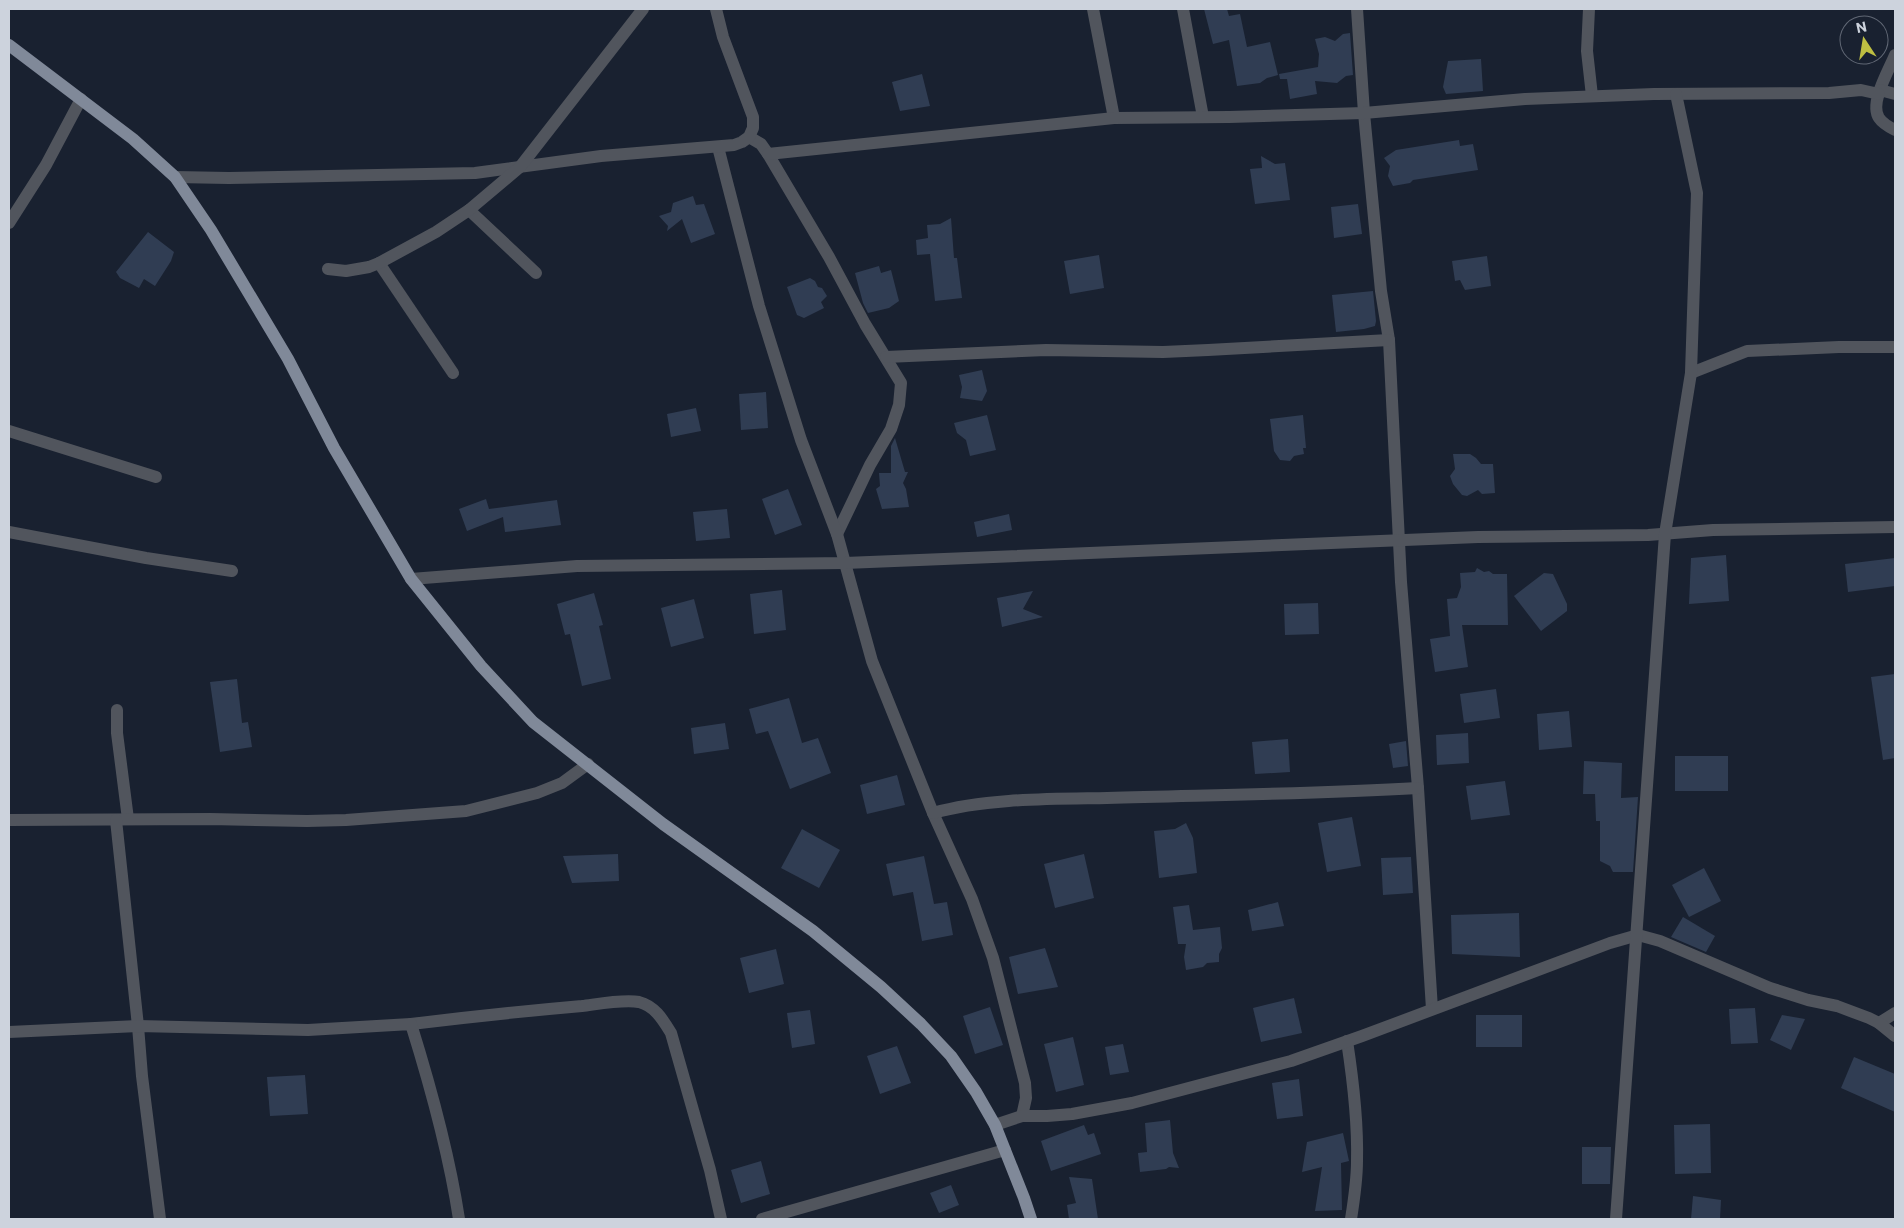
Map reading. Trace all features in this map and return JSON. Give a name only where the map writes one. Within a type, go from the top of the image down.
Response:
[{"type":"main road","points":[[9,45],[133,140],[175,177],[211,230],[283,351],[334,448],[410,579],[481,666],[534,722],[663,824],[813,931],[881,987],[921,1024],[951,1056],[976,1092],[995,1125],[1031,1219]]},
{"type":"street","points":[[328,269],[346,272],[379,263],[436,232],[469,210],[520,167],[643,9]]},
{"type":"street","points":[[175,177],[229,178],[475,174],[601,156],[718,147],[742,142],[749,137],[753,128],[753,117],[716,9]]},
{"type":"street","points":[[1093,9],[1114,118]]},
{"type":"street","points":[[1183,9],[1203,117]]},
{"type":"street","points":[[1357,9],[1364,113],[1381,291],[1389,340],[1401,582],[1418,788],[1432,1009]]},
{"type":"street","points":[[1589,9],[1587,51],[1592,96]]},
{"type":"street","points":[[1895,55],[1876,103],[1876,111],[1879,118],[1895,130]]},
{"type":"street","points":[[768,154],[1114,118],[1364,113],[1525,99],[1592,96],[1829,93],[1861,90],[1895,94]]},
{"type":"street","points":[[1616,1219],[1638,935],[1665,534],[1691,373],[1697,193],[1676,94]]},
{"type":"street","points":[[9,223],[46,165],[81,99]]},
{"type":"street","points":[[749,137],[761,144],[768,154],[901,383],[899,405],[891,429],[870,465],[837,534]]},
{"type":"street","points":[[718,147],[759,306],[801,440],[837,534],[872,661],[933,813],[972,899],[993,958],[1025,1083],[1026,1098],[1022,1116]]},
{"type":"street","points":[[469,210],[536,273]]},
{"type":"street","points":[[379,263],[453,373]]},
{"type":"street","points":[[886,357],[1046,350],[1163,352],[1389,340]]},
{"type":"street","points":[[1691,373],[1747,351],[1839,347],[1895,347]]},
{"type":"street","points":[[9,431],[156,476]]},
{"type":"street","points":[[410,579],[577,566],[845,562],[1478,537],[1895,527]]},
{"type":"street","points":[[9,532],[146,558],[232,571]]},
{"type":"street","points":[[117,710],[122,819],[142,1076],[160,1219]]},
{"type":"street","points":[[9,820],[252,819],[307,821],[466,811],[537,793],[562,783],[588,764]]},
{"type":"street","points":[[933,813],[973,804],[1048,800],[1185,795],[1278,795],[1418,788]]},
{"type":"street","points":[[995,1125],[1022,1116],[1072,1114],[1132,1103],[1291,1060],[1480,993],[1610,943],[1638,935],[1677,948],[1731,973],[1770,988],[1808,1000],[1837,1006],[1879,1023],[1895,1036]]},
{"type":"street","points":[[9,1032],[138,1026],[308,1030],[411,1024],[518,1011],[618,1002],[639,1002],[650,1007],[662,1017],[671,1033],[710,1170],[721,1219]]},
{"type":"street","points":[[1879,1023],[1895,1013]]},
{"type":"street","points":[[411,1024],[432,1090],[459,1219]]},
{"type":"street","points":[[1347,1041],[1355,1113],[1357,1159],[1356,1185],[1351,1219]]},
{"type":"street","points":[[762,1219],[1005,1150]]},
{"type":"building","points":[[1204,9],[1227,9],[1229,16],[1240,14],[1247,47],[1270,42],[1278,75],[1267,78],[1260,83],[1237,86],[1229,40],[1213,44]]},
{"type":"building","points":[[1350,33],[1353,75],[1346,76],[1337,83],[1315,81],[1317,94],[1290,99],[1287,79],[1280,79],[1279,74],[1318,67],[1319,54],[1315,39],[1325,37],[1335,41],[1343,34]]},
{"type":"building","points":[[1481,59],[1483,91],[1446,94],[1443,87],[1448,61]]},
{"type":"building","points":[[922,74],[930,106],[900,111],[892,82]]},
{"type":"building","points":[[1459,140],[1460,146],[1473,144],[1478,170],[1413,180],[1410,183],[1393,186],[1388,176],[1390,166],[1384,158],[1396,150]]},
{"type":"building","points":[[1261,156],[1275,164],[1285,163],[1290,200],[1255,204],[1250,169],[1262,168]]},
{"type":"building","points":[[693,196],[696,205],[704,204],[715,234],[691,243],[682,219],[667,231],[668,226],[659,216],[671,212],[673,203]]},
{"type":"building","points":[[1358,204],[1362,234],[1334,238],[1331,207]]},
{"type":"building","points":[[951,218],[954,258],[957,258],[962,298],[935,301],[930,254],[917,255],[916,240],[928,238],[927,225],[940,224]]},
{"type":"building","points":[[148,232],[174,252],[171,261],[155,286],[144,279],[139,288],[120,278],[116,272]]},
{"type":"building","points":[[1099,255],[1104,288],[1070,294],[1064,261]]},
{"type":"building","points":[[1487,256],[1491,286],[1465,290],[1460,280],[1455,281],[1452,261]]},
{"type":"building","points":[[879,266],[881,273],[891,270],[899,301],[889,308],[868,313],[863,303],[855,273]]},
{"type":"building","points":[[810,278],[815,281],[818,287],[822,288],[827,296],[821,302],[824,308],[804,318],[797,315],[787,287]]},
{"type":"building","points":[[1373,291],[1375,326],[1336,332],[1332,295]]},
{"type":"building","points":[[982,370],[987,391],[982,401],[960,398],[962,387],[959,375]]},
{"type":"building","points":[[766,392],[768,428],[741,430],[739,394]]},
{"type":"building","points":[[696,408],[701,431],[671,437],[667,414]]},
{"type":"building","points":[[987,415],[996,450],[970,456],[966,440],[957,433],[954,423]]},
{"type":"building","points":[[1303,415],[1306,448],[1303,448],[1304,454],[1294,456],[1290,461],[1280,460],[1274,451],[1270,419]]},
{"type":"building","points":[[895,438],[905,472],[908,472],[903,483],[909,507],[882,509],[876,489],[880,486],[879,473],[891,473],[891,446]]},
{"type":"building","points":[[1453,454],[1470,454],[1481,464],[1493,464],[1495,493],[1482,494],[1478,490],[1467,496],[1462,495],[1453,484],[1450,476],[1455,469]]},
{"type":"building","points":[[788,489],[802,525],[775,535],[762,499]]},
{"type":"building","points":[[486,499],[489,509],[557,500],[561,525],[505,532],[503,517],[467,531],[459,509]]},
{"type":"building","points":[[727,509],[730,538],[696,541],[693,512]]},
{"type":"building","points":[[1009,514],[1012,530],[977,537],[974,522]]},
{"type":"building","points":[[1726,555],[1729,601],[1689,604],[1691,558]]},
{"type":"building","points":[[1895,558],[1895,586],[1848,592],[1845,564]]},
{"type":"building","points":[[1477,568],[1493,574],[1507,574],[1508,625],[1462,625],[1468,667],[1435,672],[1430,639],[1450,636],[1447,599],[1457,598],[1461,587],[1460,573],[1475,572]]},
{"type":"building","points":[[1544,573],[1553,574],[1567,604],[1567,611],[1541,631],[1514,596]]},
{"type":"building","points":[[782,590],[786,630],[754,634],[750,594]]},
{"type":"building","points":[[1033,591],[1023,609],[1043,617],[1002,627],[997,598]]},
{"type":"building","points":[[594,593],[603,625],[599,626],[611,679],[582,686],[570,634],[565,635],[557,604]]},
{"type":"building","points":[[694,599],[704,638],[671,647],[661,608]]},
{"type":"building","points":[[1318,603],[1319,634],[1285,635],[1284,604]]},
{"type":"building","points":[[1895,674],[1895,758],[1883,760],[1871,677]]},
{"type":"building","points":[[237,679],[242,723],[248,722],[252,747],[220,752],[210,682]]},
{"type":"building","points":[[1496,689],[1500,718],[1464,723],[1460,694]]},
{"type":"building","points":[[789,698],[802,743],[818,738],[831,773],[790,789],[768,731],[756,734],[749,709]]},
{"type":"building","points":[[1569,711],[1572,747],[1539,750],[1537,714]]},
{"type":"building","points":[[725,723],[729,749],[694,754],[691,728]]},
{"type":"building","points":[[1468,733],[1469,763],[1437,765],[1436,735]]},
{"type":"building","points":[[1288,739],[1290,772],[1255,774],[1252,742]]},
{"type":"building","points":[[1406,741],[1408,766],[1393,768],[1389,744]]},
{"type":"building","points":[[1675,756],[1728,756],[1728,791],[1675,791]]},
{"type":"building","points":[[1584,761],[1622,763],[1621,798],[1638,797],[1633,872],[1613,872],[1610,866],[1600,861],[1600,821],[1596,821],[1595,794],[1583,794]]},
{"type":"building","points":[[897,775],[905,805],[867,814],[860,785]]},
{"type":"building","points":[[1505,781],[1510,815],[1471,820],[1466,786]]},
{"type":"building","points":[[1352,817],[1361,866],[1327,872],[1318,823]]},
{"type":"building","points":[[1186,823],[1193,838],[1197,873],[1159,878],[1154,831],[1175,829]]},
{"type":"building","points":[[802,829],[840,850],[819,888],[781,868]]},
{"type":"building","points":[[618,854],[619,881],[572,883],[563,856]]},
{"type":"building","points":[[1084,854],[1094,898],[1055,908],[1044,864]]},
{"type":"building","points":[[924,856],[934,904],[947,902],[953,935],[922,941],[913,892],[893,896],[886,864]]},
{"type":"building","points":[[1411,857],[1413,893],[1383,895],[1381,858]]},
{"type":"building","points":[[1704,868],[1721,901],[1689,917],[1672,885]]},
{"type":"building","points":[[1278,902],[1284,926],[1252,931],[1248,910]]},
{"type":"building","points":[[1189,905],[1193,930],[1220,927],[1222,948],[1219,954],[1219,962],[1207,963],[1203,967],[1186,970],[1184,957],[1186,944],[1178,944],[1173,907]]},
{"type":"building","points":[[1519,913],[1520,957],[1452,954],[1451,915]]},
{"type":"building","points":[[1683,917],[1715,936],[1706,952],[1671,937]]},
{"type":"building","points":[[1045,948],[1058,987],[1018,994],[1009,957]]},
{"type":"building","points":[[776,949],[784,984],[749,993],[740,958]]},
{"type":"building","points":[[1294,998],[1302,1033],[1261,1042],[1253,1008]]},
{"type":"building","points":[[990,1007],[1003,1045],[975,1054],[963,1016]]},
{"type":"building","points":[[1755,1008],[1758,1043],[1731,1044],[1729,1009]]},
{"type":"building","points":[[810,1010],[815,1044],[792,1048],[787,1013]]},
{"type":"building","points":[[1476,1015],[1522,1015],[1522,1047],[1476,1047]]},
{"type":"building","points":[[1782,1015],[1805,1019],[1791,1050],[1770,1040]]},
{"type":"building","points":[[1073,1037],[1084,1085],[1056,1092],[1044,1044]]},
{"type":"building","points":[[1123,1044],[1129,1072],[1110,1075],[1105,1047]]},
{"type":"building","points":[[897,1046],[911,1083],[880,1094],[867,1056]]},
{"type":"building","points":[[1854,1057],[1895,1074],[1895,1112],[1841,1088]]},
{"type":"building","points":[[305,1075],[308,1114],[270,1116],[267,1077]]},
{"type":"building","points":[[1299,1079],[1303,1116],[1277,1119],[1272,1083]]},
{"type":"building","points":[[1170,1120],[1173,1153],[1179,1168],[1169,1167],[1140,1172],[1138,1153],[1147,1152],[1145,1123]]},
{"type":"building","points":[[1710,1124],[1711,1173],[1675,1174],[1674,1125]]},
{"type":"building","points":[[1084,1125],[1088,1135],[1094,1133],[1101,1154],[1051,1171],[1041,1141]]},
{"type":"building","points":[[1343,1133],[1349,1161],[1341,1163],[1342,1210],[1315,1211],[1322,1167],[1302,1172],[1307,1142]]},
{"type":"building","points":[[1582,1147],[1611,1147],[1610,1184],[1582,1184]]},
{"type":"building","points":[[761,1161],[770,1194],[741,1203],[731,1170]]},
{"type":"building","points":[[1069,1177],[1092,1179],[1098,1219],[1069,1219],[1067,1205],[1076,1203]]},
{"type":"building","points":[[951,1185],[959,1205],[939,1213],[930,1193]]},
{"type":"building","points":[[1693,1196],[1721,1200],[1720,1219],[1691,1219]]}]
